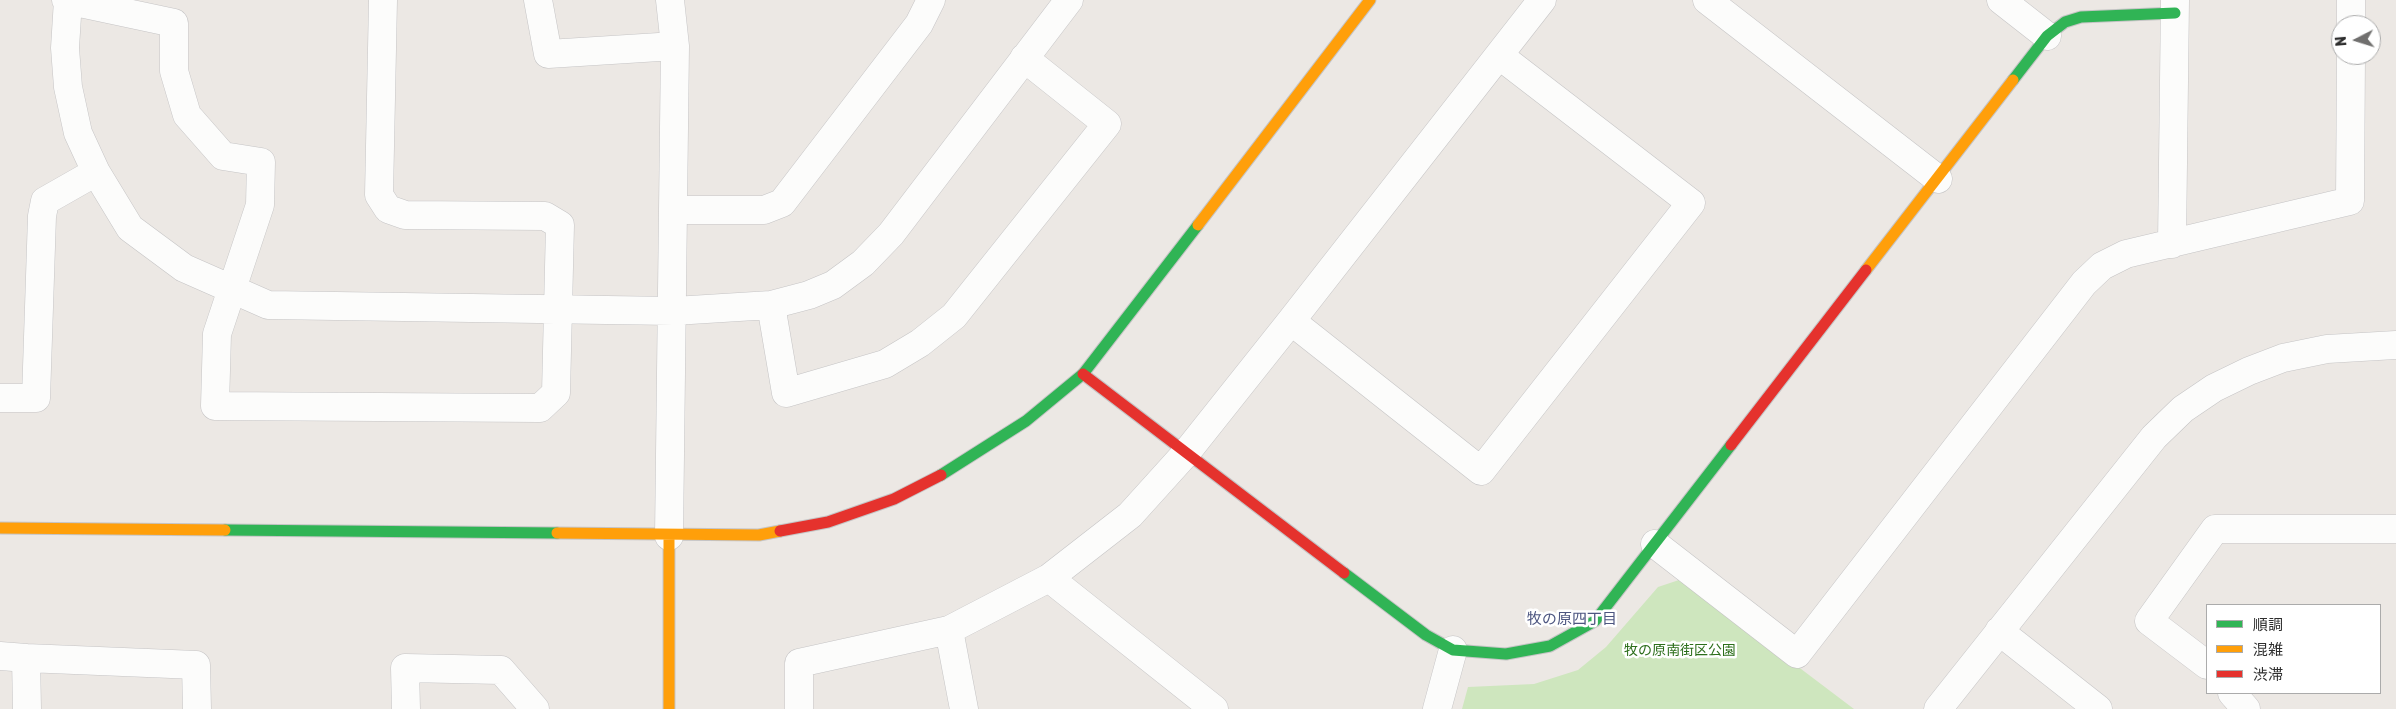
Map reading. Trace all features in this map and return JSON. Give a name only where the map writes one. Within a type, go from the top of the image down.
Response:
[{"type":"street","points":[[383,0],[379,195],[388,209],[405,215],[546,216],[560,225],[558,309],[556,393],[540,408],[215,406],[217,334],[233,290],[260,205],[260,162],[223,156],[187,114],[174,71],[174,23],[67,0],[64,48],[68,88],[78,133],[96,172],[130,228],[184,268],[233,290],[268,305],[558,309],[674,311],[771,305],[809,295],[834,285],[863,263],[891,234],[1069,0]]},
{"type":"street","points":[[538,0],[548,54],[675,46]]},
{"type":"street","points":[[668,709],[675,210],[675,46],[670,0]]},
{"type":"street","points":[[675,210],[764,210],[782,203],[919,24],[931,0]]},
{"type":"street","points":[[0,528],[669,536],[760,535],[828,522],[894,499],[958,466],[1026,421],[1082,374],[1370,0]]},
{"type":"street","points":[[799,709],[799,663],[949,630],[1049,578],[1130,515],[1186,453],[1500,56],[1542,0]]},
{"type":"street","points":[[1707,0],[1938,179]]},
{"type":"street","points":[[2000,0],[2047,36]]},
{"type":"street","points":[[2351,0],[2351,15]]},
{"type":"street","points":[[1082,374],[1426,636],[1453,650],[1506,654],[1550,646],[1595,621],[2047,36],[2065,22],[2081,17],[2175,6],[2172,244]]},
{"type":"street","points":[[1291,321],[1481,471],[1493,456],[1691,203],[1500,56]]},
{"type":"street","points":[[771,305],[786,393],[885,364],[920,343],[954,316],[1107,124],[1024,58]]},
{"type":"street","points":[[1655,544],[1796,654],[2084,283],[2102,266],[2126,254],[2350,201],[2351,65]]},
{"type":"street","points":[[0,398],[36,398],[42,216],[45,201],[96,172]]},
{"type":"street","points":[[1938,709],[1998,631],[2154,437],[2183,409],[2214,388],[2249,371],[2283,358],[2327,349],[2396,345]]},
{"type":"street","points":[[2206,664],[2149,620],[2215,529],[2396,529]]},
{"type":"street","points":[[1049,578],[1214,709]]},
{"type":"street","points":[[949,630],[964,709]]},
{"type":"street","points":[[1998,631],[2098,709]]},
{"type":"street","points":[[1437,709],[1453,650]]},
{"type":"street","points":[[27,709],[13,657],[196,665],[197,709]]},
{"type":"street","points":[[406,709],[405,668],[501,670],[535,709]]},
{"type":"street","points":[[2233,694],[2246,709]]},
{"type":"green space","name":"牧の原南街区公園","points":[[1682,579],[1854,709],[1462,709],[1468,687],[1534,684],[1578,670],[1606,647],[1658,587]]},
{"type":"traffic: fast","points":[[2013,80],[2047,36],[2065,22],[2081,17],[2175,13]]},
{"type":"traffic: fast","points":[[941,475],[1026,421],[1083,374],[1198,225]]},
{"type":"traffic: fast","points":[[1344,573],[1426,635],[1453,650],[1506,654],[1550,646],[1595,621],[1731,445]]},
{"type":"traffic: fast","points":[[225,530],[557,533]]},
{"type":"traffic: slow","points":[[1198,225],[1370,0]]},
{"type":"traffic: slow","points":[[1866,270],[2013,80]]},
{"type":"traffic: slow","points":[[0,528],[225,530]]},
{"type":"traffic: slow","points":[[557,533],[759,535],[780,531]]},
{"type":"traffic: slow","points":[[669,536],[669,709]]},
{"type":"traffic: jam","points":[[1731,445],[1866,270]]},
{"type":"traffic: jam","points":[[1083,374],[1344,573]]},
{"type":"traffic: jam","points":[[780,531],[828,522],[894,499],[941,475]]},
{"type":"district","name":"牧の原四丁目","points":[[1572,620]]}]
